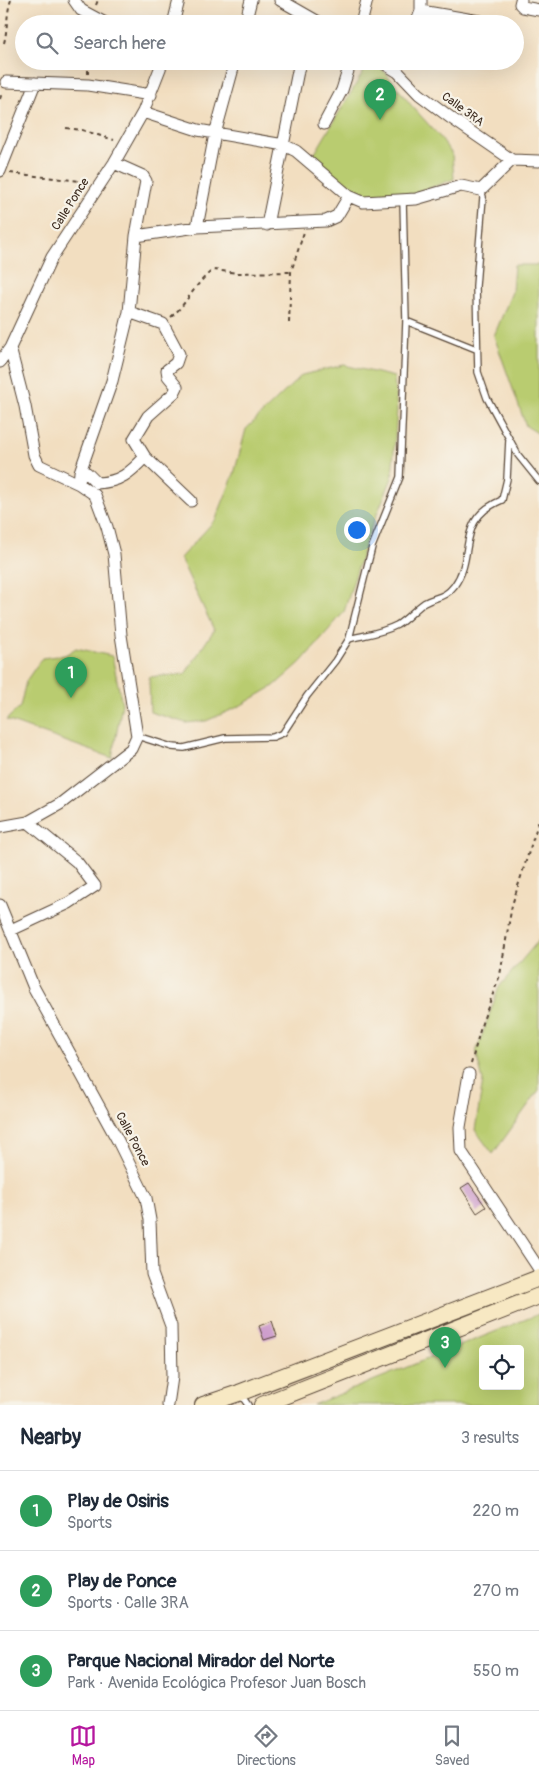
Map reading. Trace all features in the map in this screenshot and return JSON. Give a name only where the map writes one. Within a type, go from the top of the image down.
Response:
[{"type":"street","points":[[74,0],[81,10],[90,15]]},
{"type":"street","points":[[175,15],[179,0]]},
{"type":"street","points":[[247,15],[251,0]]},
{"type":"street","points":[[280,0],[304,15]]},
{"type":"street","points":[[364,15],[368,0]]},
{"type":"street","points":[[520,0],[523,7],[539,10]]},
{"type":"street","points":[[421,6],[459,15]]},
{"type":"street","name":"Calle Ponce","points":[[0,362],[10,348],[52,257],[98,184],[114,163],[124,143],[144,112],[159,70]]},
{"type":"street","points":[[197,227],[215,134],[233,70]]},
{"type":"street","points":[[267,224],[298,70]]},
{"type":"street","points":[[324,124],[342,90],[348,70]]},
{"type":"street","name":"Calle 3RA","points":[[402,70],[419,94],[512,160]]},
{"type":"street","points":[[6,82],[88,85],[151,94]]},
{"type":"street","points":[[0,171],[35,83]]},
{"type":"street","points":[[144,112],[215,134],[284,145],[296,151],[349,196],[363,202],[430,197],[461,186],[481,190],[512,160],[539,161]]},
{"type":"street","points":[[79,484],[80,472],[112,381],[129,312],[136,236],[146,181],[142,176],[114,163]]},
{"type":"street","points":[[136,236],[197,227],[308,223],[337,216],[349,196]]},
{"type":"street","points":[[129,312],[163,324],[179,354],[176,363],[168,370],[168,376],[176,386],[174,393],[148,416],[134,439],[145,457],[191,501]]},
{"type":"street","points":[[0,827],[28,822],[60,804],[131,749],[137,736],[121,635],[114,554],[96,496],[79,484],[39,465],[34,455],[25,406],[10,348]]},
{"type":"street","points":[[80,472],[87,473],[97,483],[114,482],[136,467],[145,457]]},
{"type":"street","points":[[11,930],[69,903],[96,886],[77,862],[28,822]]},
{"type":"street","name":"Calle Ponce","points":[[0,905],[34,988],[118,1141],[146,1198],[150,1220],[152,1274],[171,1326],[172,1377],[168,1405]]},
{"type":"street","points":[[469,1074],[460,1127],[461,1150],[539,1268]]},
{"type":"street","points":[[203,1405],[244,1399],[539,1278]]},
{"type":"street","points":[[262,1405],[295,1395],[539,1296]]},
{"type":"lane","points":[[481,190],[484,197],[476,286],[478,372],[487,398],[518,455],[539,481]]},
{"type":"lane","points":[[137,736],[172,747],[184,748],[225,738],[273,737],[283,733],[307,696],[335,661],[349,639],[372,547],[400,477],[406,321],[403,200]]},
{"type":"lane","points":[[406,321],[476,349]]},
{"type":"lane","points":[[349,639],[384,630],[398,624],[424,602],[443,597],[454,586],[459,577],[473,524],[482,509],[502,500],[507,479],[509,438]]},
{"type":"path","points":[[4,43],[7,32],[7,12],[11,0]]},
{"type":"path","points":[[88,70],[88,85]]},
{"type":"path","points":[[66,128],[82,130],[124,143]]},
{"type":"path","points":[[0,171],[14,174],[68,178],[98,184]]},
{"type":"path","points":[[289,324],[291,272],[308,223]]},
{"type":"path","points":[[163,324],[182,308],[200,280],[213,270],[238,273],[291,272]]},
{"type":"path","points":[[469,1074],[482,1023],[500,975],[512,905],[539,820]]},
{"type":"green space","points":[[364,70],[382,70],[452,154],[454,179],[414,194],[356,195],[312,158]]},
{"type":"green space","points":[[514,265],[539,265],[539,434],[526,426],[494,336],[512,292]]},
{"type":"green space","points":[[344,365],[394,377],[397,410],[392,478],[367,538],[344,612],[301,662],[274,686],[238,707],[206,721],[186,723],[150,712],[149,677],[185,674],[214,630],[180,558],[216,519],[234,474],[246,429],[302,375]]},
{"type":"green space","points":[[76,648],[112,656],[122,704],[112,758],[6,720],[20,707],[26,681],[42,658],[65,655]]},
{"type":"green space","points":[[539,940],[539,1090],[493,1154],[475,1130],[483,1081],[476,1052],[499,987]]},
{"type":"green space","points":[[539,1314],[539,1405],[313,1405]]},
{"type":"building","points":[[469,1183],[486,1207],[477,1213],[461,1188]]},
{"type":"building","points":[[272,1321],[277,1336],[264,1340],[259,1326]]},
{"type":"place","name":"Play de Ponce","points":[[380,120]]},
{"type":"place","name":"Play de Osiris","points":[[71,698]]},
{"type":"place","name":"Parque Nacional Mirador del Norte","points":[[445,1368]]}]
